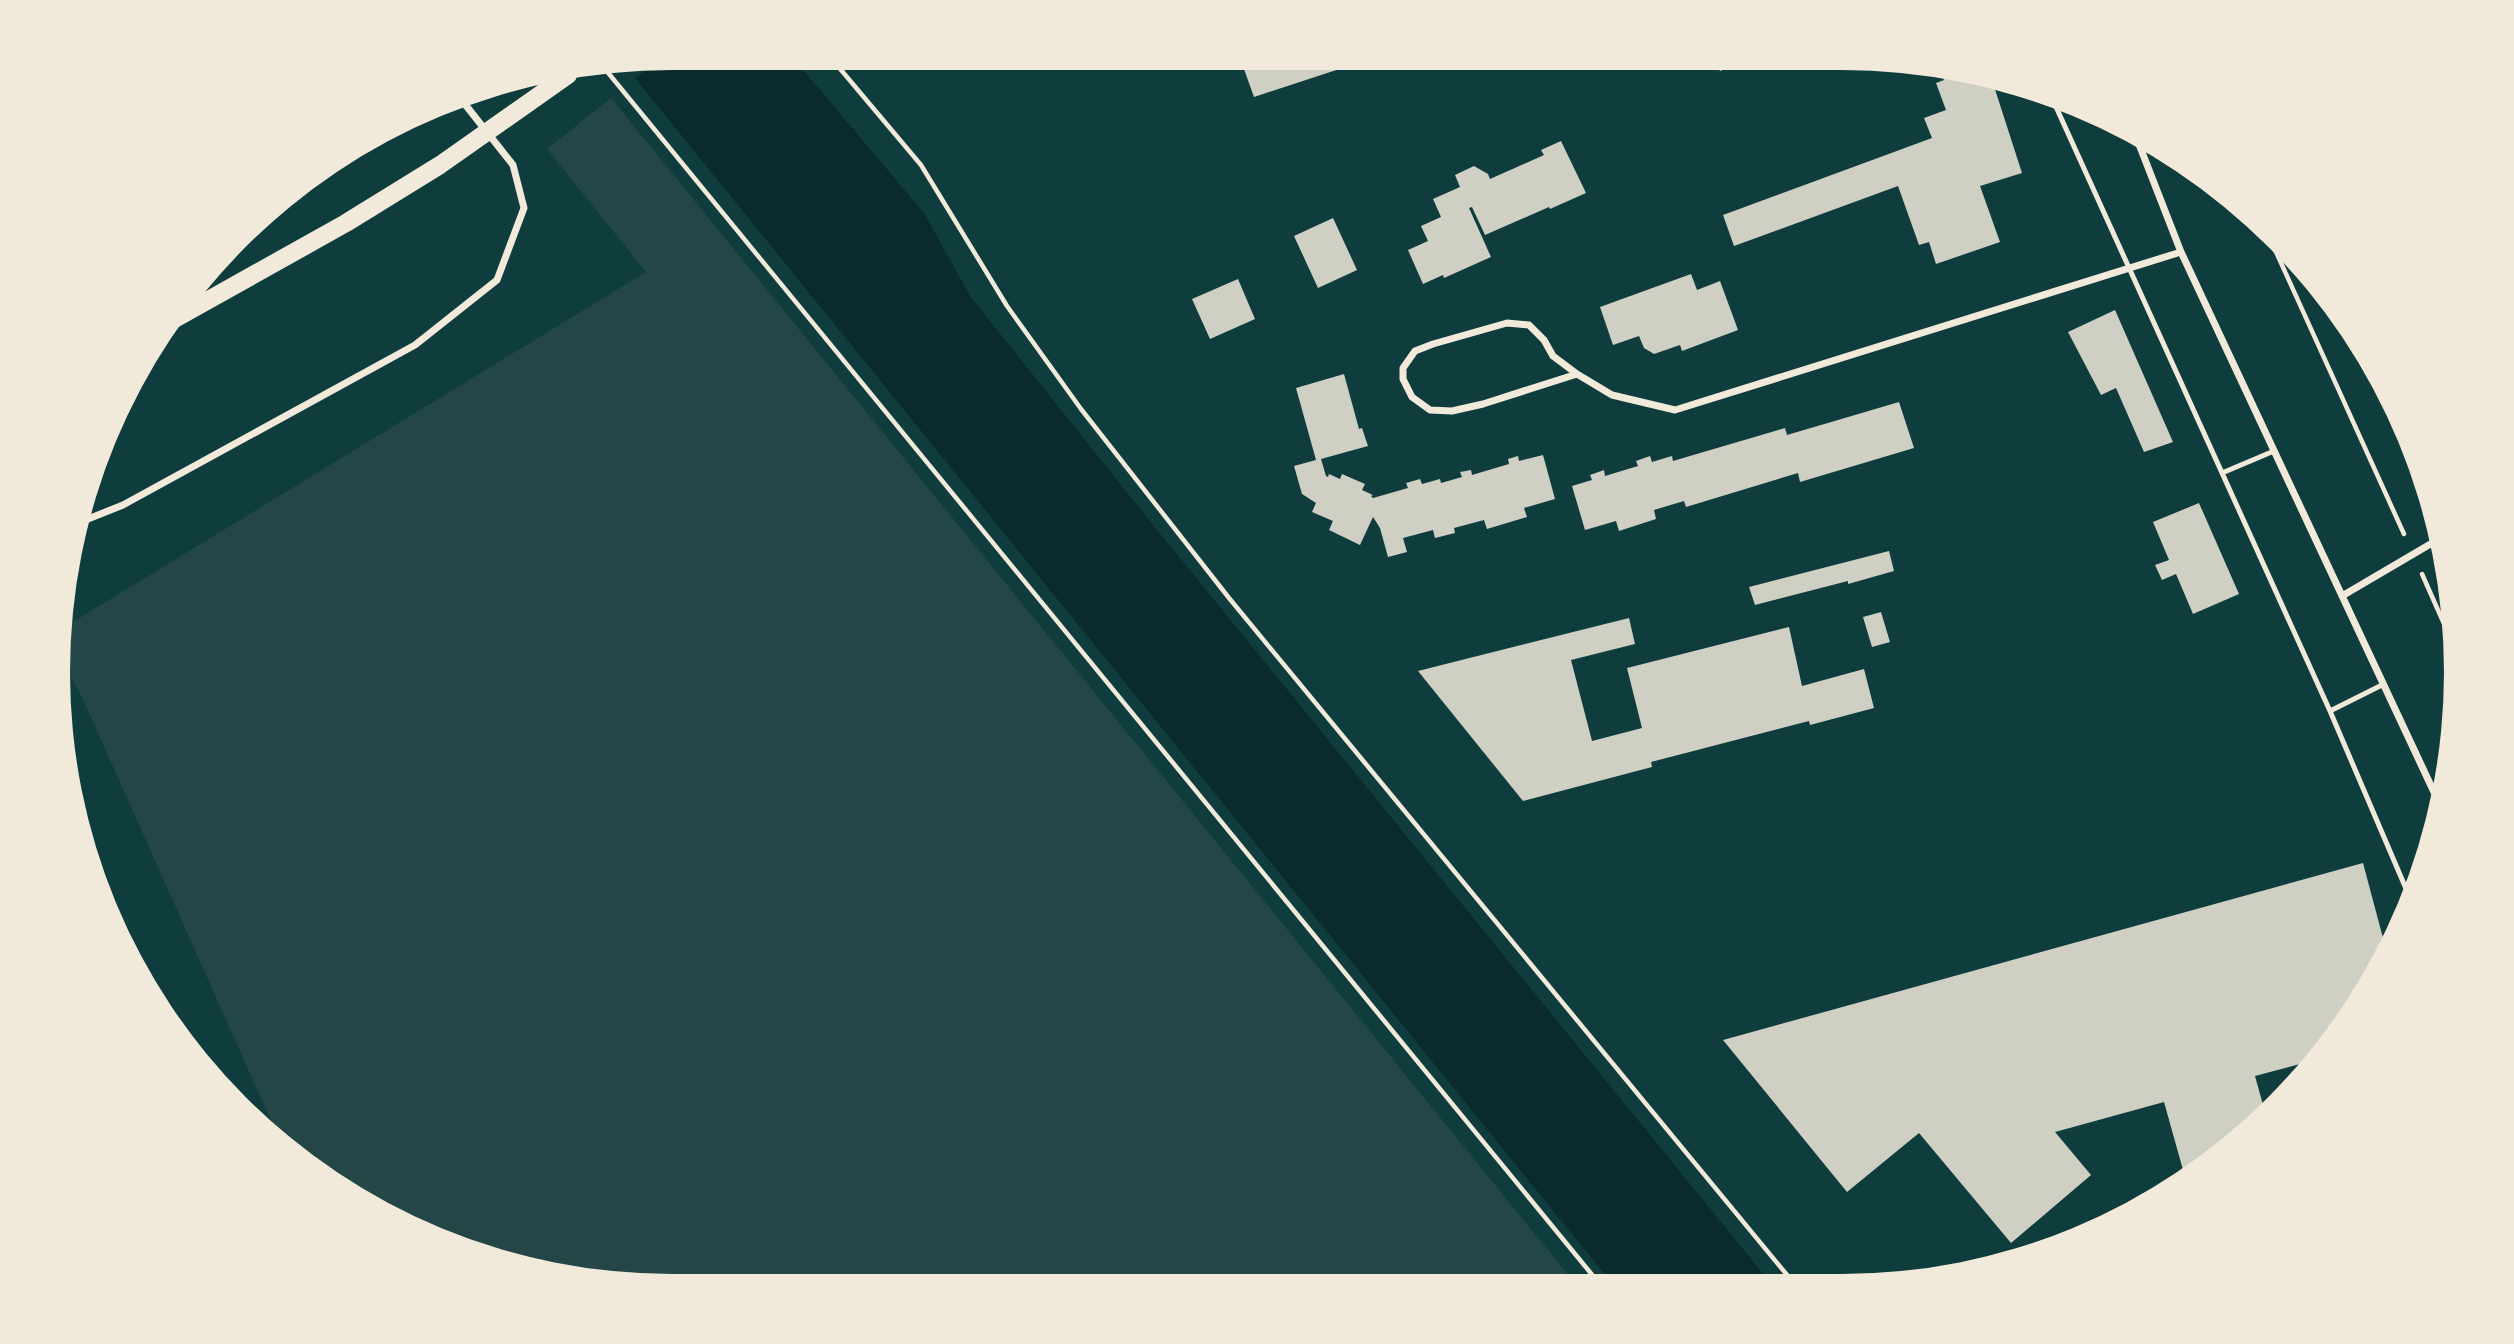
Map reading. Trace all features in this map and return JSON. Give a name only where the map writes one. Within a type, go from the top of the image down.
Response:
[{"type":"main road","points":[[191,310],[346,223],[440,165],[559,81]]},
{"type":"street","points":[[91,518],[123,505],[415,345],[497,280],[524,208],[513,165],[467,106]]},
{"type":"street","points":[[2141,150],[2181,252],[2432,788]]},
{"type":"street","points":[[1577,374],[1483,404],[1451,411],[1430,410],[1412,397],[1403,379],[1403,368],[1415,351],[1507,323],[1529,325],[1544,340],[1553,356],[1612,395],[1675,410],[2181,252]]},
{"type":"street","points":[[2342,596],[2430,544]]},
{"type":"lane","points":[[2058,110],[2330,711],[2405,885]]},
{"type":"lane","points":[[2222,474],[2274,452]]},
{"type":"lane","points":[[2330,711],[2384,684]]},
{"type":"path","points":[[841,70],[921,165],[1007,306],[1081,410],[1255,630],[1786,1274]]},
{"type":"path","points":[[609,73],[1591,1274]]},
{"type":"path","points":[[2278,257],[2442,618]]},
{"type":"shaded area","points":[[803,70],[924,213],[970,296],[1763,1274],[1605,1274],[635,78],[645,71]]},
{"type":"shaded area","points":[[611,98],[1567,1274],[672,1274],[593,1269],[478,1242],[406,1212],[338,1173],[272,1122],[81,695],[70,676],[72,623],[646,272],[547,149]]},
{"type":"building","points":[[1244,70],[1336,70],[1254,97]]},
{"type":"building","points":[[1944,80],[1995,90],[2022,173],[1980,186],[2000,242],[1936,264],[1929,242],[1919,245],[1898,186],[1734,246],[1723,215],[1932,138],[1924,118],[1946,110],[1936,83]]},
{"type":"building","points":[[1561,141],[1586,193],[1485,235],[1472,207],[1469,208],[1491,257],[1444,278],[1443,275],[1423,284],[1408,250],[1428,241],[1421,226],[1441,217],[1433,199],[1460,187],[1455,175],[1474,166],[1488,174],[1490,179],[1544,155],[1541,150]]},
{"type":"building","points":[[1333,218],[1357,270],[1318,288],[1294,236]]},
{"type":"building","points":[[1691,274],[1697,290],[1720,281],[1738,330],[1682,351],[1680,345],[1654,354],[1644,348],[1639,336],[1613,345],[1600,307]]},
{"type":"building","points":[[1238,279],[1255,319],[1210,339],[1192,299]]},
{"type":"building","points":[[2115,310],[2173,442],[2144,452],[2116,388],[2101,395],[2068,332]]},
{"type":"building","points":[[1344,374],[1359,429],[1362,428],[1368,446],[1321,459],[1326,476],[1329,474],[1340,479],[1342,474],[1365,484],[1362,490],[1373,495],[1373,498],[1408,488],[1406,483],[1420,479],[1422,484],[1440,479],[1441,483],[1462,477],[1460,472],[1471,470],[1472,475],[1509,464],[1508,459],[1518,456],[1519,461],[1543,455],[1555,499],[1524,508],[1527,517],[1487,529],[1484,520],[1454,528],[1455,533],[1435,538],[1433,530],[1403,538],[1407,552],[1388,557],[1380,528],[1373,517],[1360,545],[1329,530],[1333,521],[1312,512],[1316,503],[1302,494],[1294,466],[1316,460],[1296,388]]},
{"type":"building","points":[[1899,402],[1914,448],[1800,482],[1798,473],[1686,507],[1684,501],[1654,510],[1656,519],[1619,531],[1616,521],[1585,530],[1572,486],[1592,480],[1590,475],[1604,470],[1605,476],[1638,466],[1636,461],[1650,456],[1652,462],[1672,456],[1673,461],[1785,428],[1787,435]]},
{"type":"building","points":[[2199,503],[2239,594],[2193,614],[2176,574],[2162,580],[2155,565],[2169,560],[2153,522]]},
{"type":"building","points":[[1889,551],[1894,571],[1848,584],[1848,581],[1755,605],[1749,587]]},
{"type":"building","points":[[1881,612],[1890,642],[1872,647],[1863,617]]},
{"type":"building","points":[[1629,618],[1635,644],[1571,660],[1592,741],[1642,728],[1627,668],[1789,627],[1802,686],[1864,669],[1874,708],[1810,725],[1809,721],[1651,762],[1652,767],[1523,801],[1418,671]]},
{"type":"building","points":[[2363,863],[2383,937],[2343,1006],[2299,1064],[2255,1076],[2263,1103],[2239,1125],[2183,1168],[2164,1102],[2055,1132],[2091,1175],[2011,1243],[1919,1133],[1847,1192],[1723,1040]]}]
